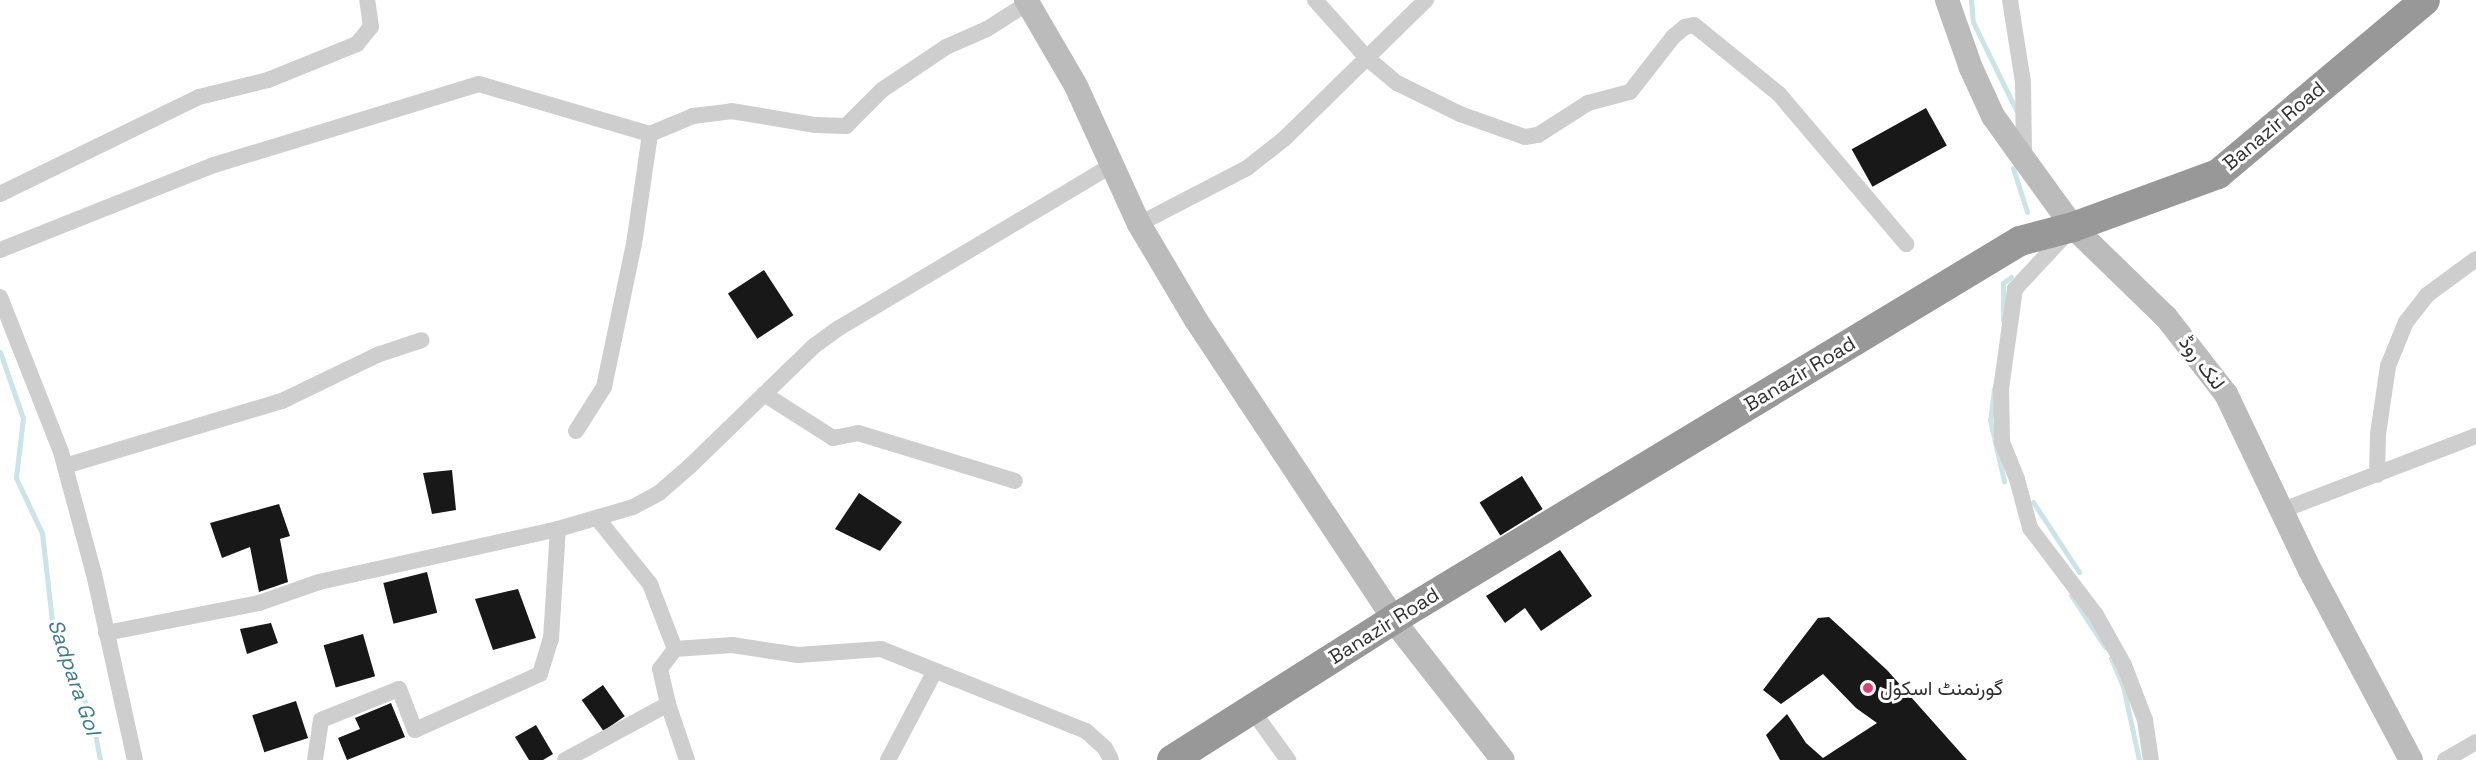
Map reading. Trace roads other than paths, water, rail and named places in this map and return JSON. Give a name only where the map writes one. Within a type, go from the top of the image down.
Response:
[{"type":"highway","name":"Banazir Road","points":[[1172,760],[1394,619],[2020,241],[2073,227],[2218,174],[2425,0]]},
{"type":"main road","name":"لنک روڈ","points":[[1947,0],[1971,68],[1993,116],[2073,227],[2166,316],[2226,394],[2310,570],[2411,760]]},
{"type":"main road","points":[[1027,2],[1076,86],[1138,224],[1196,320],[1394,619],[1503,760]]},
{"type":"street","points":[[0,194],[199,98],[268,80],[357,44],[371,27],[367,0]]},
{"type":"street","points":[[1315,0],[1367,58],[1397,83],[1423,97],[1525,137],[1538,135],[1588,103],[1630,92],[1673,37],[1685,27],[1694,25],[1779,94],[1906,244]]},
{"type":"street","points":[[1138,224],[1246,168],[1284,139],[1426,0]]},
{"type":"street","points":[[2010,0],[2023,82],[2024,158]]},
{"type":"street","points":[[0,250],[214,165],[479,84],[650,134],[693,116],[731,111],[816,125],[846,126],[882,90],[946,47],[987,29],[1027,2]]},
{"type":"street","points":[[576,431],[604,387],[634,244],[650,134]]},
{"type":"street","points":[[106,633],[259,603],[319,582],[558,529],[633,507],[659,493],[814,346],[838,328],[1111,166]]},
{"type":"street","points":[[2073,227],[2015,289],[2001,388],[2002,442],[2018,479],[2030,528],[2096,615],[2124,665],[2145,720],[2151,760]]},
{"type":"street","points":[[2378,475],[2378,434],[2388,366],[2406,322],[2427,295],[2476,259]]},
{"type":"street","points":[[0,297],[65,466],[135,760]]},
{"type":"street","points":[[65,466],[282,401],[377,355],[422,340]]},
{"type":"street","points":[[764,394],[833,438],[858,433],[1015,481]]},
{"type":"street","points":[[2283,510],[2476,436]]},
{"type":"street","points":[[597,518],[650,584],[675,649]]},
{"type":"street","points":[[315,760],[321,720],[399,689],[415,730],[540,674],[551,639],[558,529]]},
{"type":"street","points":[[687,760],[668,704],[660,669],[675,649],[732,645],[798,655],[881,649],[1086,731],[1105,748],[1111,760]]},
{"type":"street","points":[[888,760],[935,670]]},
{"type":"street","points":[[565,760],[668,704]]},
{"type":"street","points":[[1252,710],[1288,760]]},
{"type":"street","points":[[2445,760],[2476,741]]},
{"type":"waterway","points":[[1971,0],[1973,22],[2017,112]]},
{"type":"waterway","points":[[2013,168],[2027,212]]},
{"type":"waterway","points":[[2003,320],[2003,283],[2011,277]]},
{"type":"waterway","name":"Sadpara Gol","points":[[0,352],[23,418],[16,478],[42,533],[53,629],[92,718],[100,760]]},
{"type":"waterway","points":[[1994,389],[1990,420],[2004,481]]},
{"type":"waterway","points":[[2033,502],[2079,572]]},
{"type":"waterway","points":[[2071,595],[2105,647]]},
{"type":"waterway","points":[[2111,658],[2123,686],[2139,760]]},
{"type":"place","name":"گورنمنٹ اسکول","points":[[1868,688]]}]
